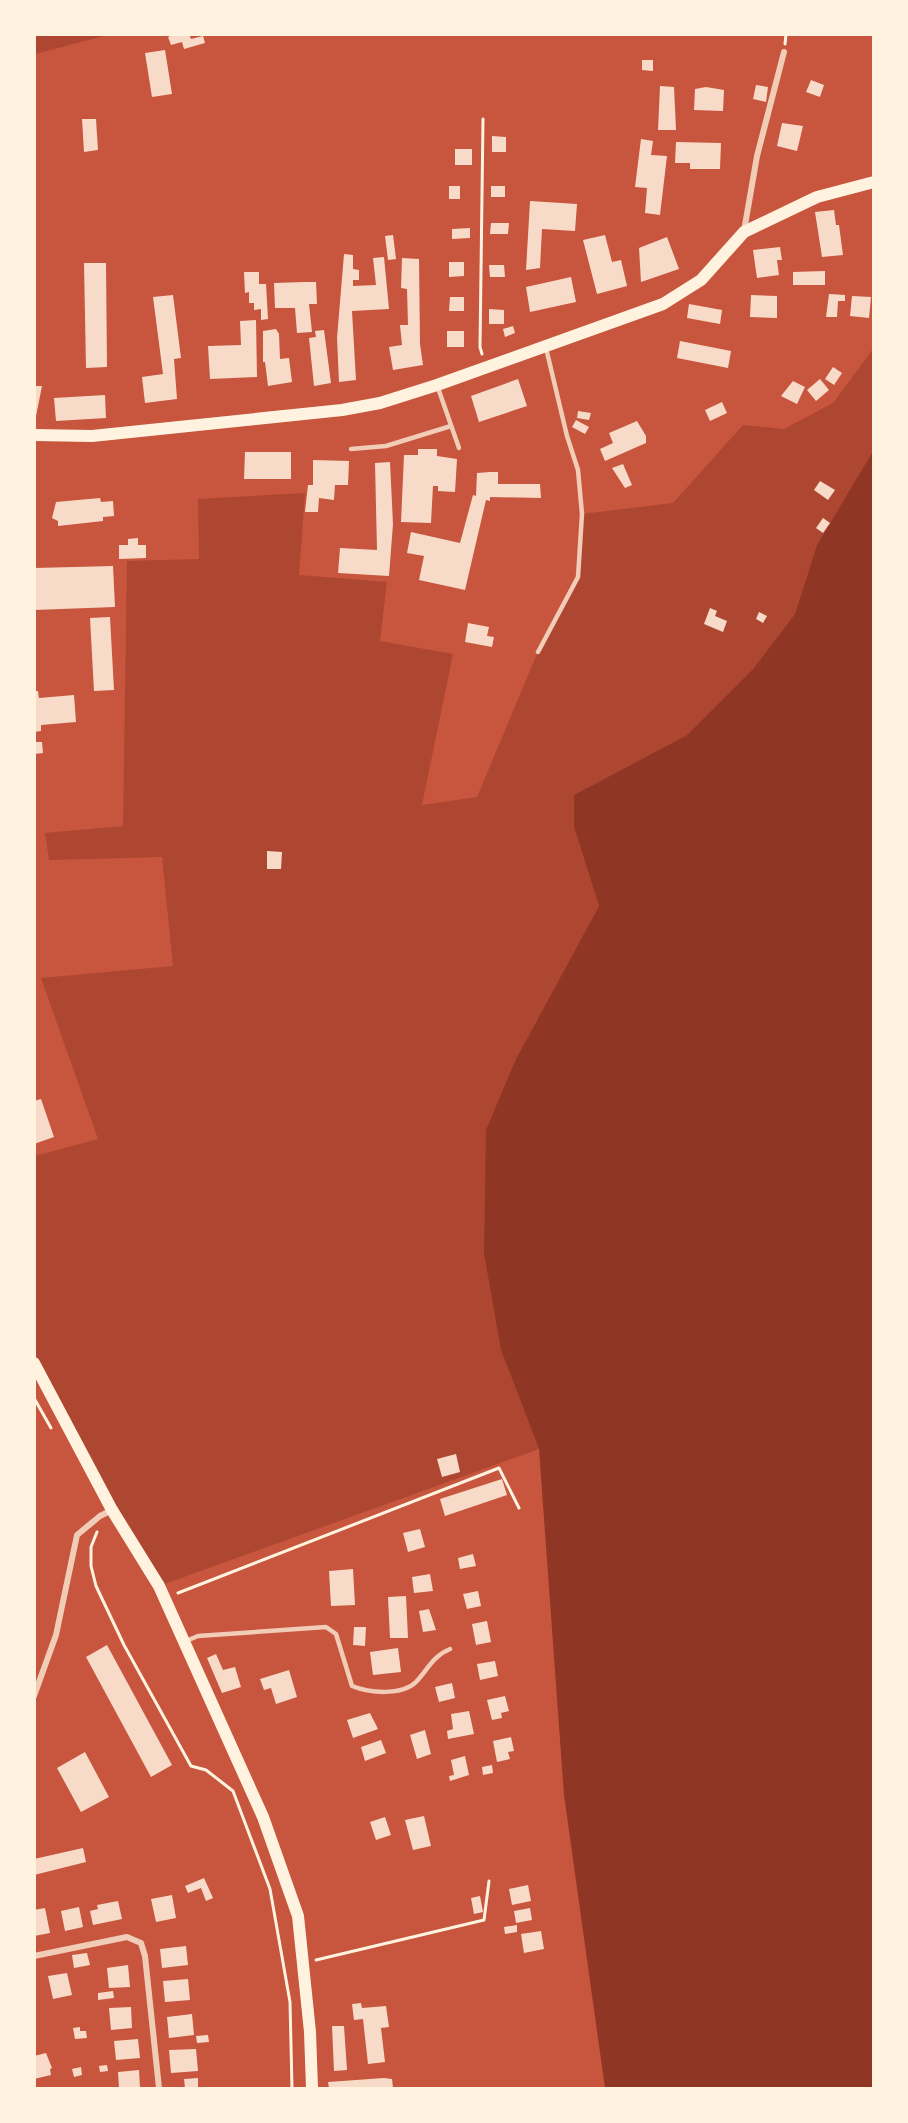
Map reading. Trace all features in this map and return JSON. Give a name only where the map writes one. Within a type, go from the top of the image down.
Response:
[{"type":"main road","points":[[34,435],[92,436],[342,410],[380,403],[437,385],[663,304],[701,280],[744,232],[817,197],[873,182]]},
{"type":"main road","points":[[34,1363],[112,1510],[165,1597],[263,1817],[298,1916],[310,2032],[312,2088]]},
{"type":"street","points":[[744,232],[758,156],[784,52]]},
{"type":"street","points":[[34,1696],[56,1635],[77,1535],[100,1516],[112,1510]]},
{"type":"street","points":[[34,1956],[127,1937],[141,1943],[145,1956],[159,2088]]},
{"type":"lane","points":[[538,652],[578,577],[582,514],[578,470],[567,436],[546,346]]},
{"type":"lane","points":[[437,385],[459,448]]},
{"type":"lane","points":[[351,449],[386,446],[451,426]]},
{"type":"lane","points":[[184,1642],[198,1636],[326,1627],[336,1634],[352,1686],[381,1691],[400,1690],[414,1684],[431,1662],[450,1649]]},
{"type":"path","points":[[483,119],[480,347],[487,367]]},
{"type":"path","points":[[165,1597],[499,1468],[519,1508]]},
{"type":"path","points":[[100,1516],[98,1531],[91,1547],[91,1566],[96,1586],[124,1645],[192,1766],[206,1770],[233,1791],[270,1889],[290,2002],[292,2088]]},
{"type":"path","points":[[303,1963],[484,1920],[489,1881]]},
{"type":"shaded area","points":[[35,34],[108,34],[108,35],[35,54]]},
{"type":"shaded area","points":[[873,349],[873,451],[817,545],[795,614],[753,669],[687,735],[574,795],[574,827],[599,906],[516,1059],[501,1350],[539,1449],[159,1586],[35,1363],[35,1156],[98,1139],[41,978],[173,966],[162,857],[49,860],[45,833],[123,826],[127,561],[199,559],[198,499],[305,493],[299,575],[387,582],[380,641],[453,654],[422,805],[477,797],[537,654],[578,577],[582,514],[673,503],[743,425],[784,429],[833,403]]},
{"type":"shaded area","points":[[873,451],[873,2088],[605,2088],[564,1795],[539,1449],[501,1350],[484,1253],[486,1130],[516,1059],[599,906],[574,827],[574,795],[687,735],[753,669],[795,614],[817,545]]},
{"type":"building","points":[[175,34],[189,34],[191,39],[203,36],[205,43],[184,49],[182,42],[171,45],[168,37]]},
{"type":"building","points":[[165,50],[172,94],[152,97],[145,53]]},
{"type":"building","points":[[642,60],[653,60],[653,71],[642,70]]},
{"type":"building","points":[[811,80],[824,85],[820,97],[806,92]]},
{"type":"building","points":[[756,85],[768,87],[766,102],[753,99]]},
{"type":"building","points":[[660,86],[674,87],[676,130],[658,130]]},
{"type":"building","points":[[706,87],[724,90],[723,111],[694,110],[695,89]]},
{"type":"building","points":[[82,119],[96,119],[98,150],[84,152]]},
{"type":"building","points":[[782,123],[803,126],[797,151],[777,146]]},
{"type":"building","points":[[492,136],[506,137],[506,152],[492,152]]},
{"type":"building","points":[[641,139],[653,141],[651,155],[667,156],[660,215],[645,213],[647,188],[635,187]]},
{"type":"building","points":[[676,142],[721,143],[720,169],[690,169],[690,163],[675,163]]},
{"type":"building","points":[[455,149],[472,149],[472,165],[455,165]]},
{"type":"building","points":[[449,186],[460,186],[460,199],[449,199]]},
{"type":"building","points":[[491,186],[505,186],[505,197],[491,197]]},
{"type":"building","points":[[530,201],[577,204],[575,231],[542,229],[540,268],[526,270]]},
{"type":"building","points":[[834,210],[836,225],[839,225],[843,255],[822,257],[815,212]]},
{"type":"building","points":[[491,223],[509,223],[508,234],[490,234]]},
{"type":"building","points":[[470,228],[470,238],[452,239],[452,229]]},
{"type":"building","points":[[393,235],[396,259],[388,260],[385,236]]},
{"type":"building","points":[[605,235],[612,262],[621,260],[627,286],[597,294],[583,240]]},
{"type":"building","points":[[667,237],[679,269],[641,282],[639,248]]},
{"type":"building","points":[[780,247],[782,260],[777,260],[779,275],[757,278],[753,250]]},
{"type":"building","points":[[344,254],[353,255],[353,269],[359,270],[359,280],[353,280],[353,286],[376,285],[373,258],[384,257],[389,309],[352,311],[356,380],[339,382],[337,338]]},
{"type":"building","points":[[402,258],[419,259],[420,344],[423,365],[393,370],[389,347],[402,345],[400,325],[408,325],[407,289],[401,288]]},
{"type":"building","points":[[449,262],[464,262],[464,276],[449,277]]},
{"type":"building","points":[[84,263],[106,263],[107,367],[86,368]]},
{"type":"building","points":[[489,265],[504,265],[505,277],[490,277]]},
{"type":"building","points":[[825,271],[825,285],[793,285],[793,272]]},
{"type":"building","points":[[244,272],[259,272],[259,284],[266,284],[268,319],[261,320],[261,309],[254,310],[254,303],[249,303],[249,292],[245,293]]},
{"type":"building","points":[[571,277],[576,302],[530,312],[526,287]]},
{"type":"building","points":[[316,282],[317,304],[309,304],[312,332],[297,333],[295,308],[275,308],[274,283]]},
{"type":"building","points":[[829,294],[845,295],[845,301],[838,301],[837,317],[826,317]]},
{"type":"building","points":[[173,295],[181,358],[174,359],[177,399],[145,403],[142,377],[163,374],[153,297]]},
{"type":"building","points":[[751,295],[777,296],[777,318],[750,317]]},
{"type":"building","points":[[852,296],[871,297],[869,318],[850,316]]},
{"type":"building","points":[[450,297],[464,297],[464,311],[449,311]]},
{"type":"building","points":[[689,304],[722,310],[720,324],[687,318]]},
{"type":"building","points":[[489,309],[504,310],[504,324],[489,324]]},
{"type":"building","points":[[256,320],[257,377],[210,379],[208,346],[241,345],[240,321]]},
{"type":"building","points":[[513,326],[515,333],[505,337],[503,329]]},
{"type":"building","points":[[276,329],[279,334],[280,359],[289,358],[292,382],[268,386],[265,362],[263,362],[263,331]]},
{"type":"building","points":[[324,330],[331,383],[314,386],[309,338],[316,337],[315,331]]},
{"type":"building","points":[[447,331],[464,331],[464,347],[447,347]]},
{"type":"building","points":[[680,341],[731,351],[728,368],[677,358]]},
{"type":"building","points":[[833,367],[842,373],[834,385],[825,379]]},
{"type":"building","points":[[518,379],[527,406],[479,422],[471,396]]},
{"type":"building","points":[[820,379],[829,390],[816,401],[807,390]]},
{"type":"building","points":[[793,381],[805,387],[797,404],[781,396]]},
{"type":"building","points":[[34,386],[42,386],[35,421],[34,421]]},
{"type":"building","points":[[105,395],[106,418],[56,421],[54,398]]},
{"type":"building","points":[[722,402],[727,413],[710,421],[705,410]]},
{"type":"building","points":[[578,411],[591,413],[589,420],[577,418]]},
{"type":"building","points":[[576,420],[589,427],[585,434],[572,427]]},
{"type":"building","points":[[637,421],[646,436],[646,443],[605,461],[600,449],[613,443],[609,433]]},
{"type":"building","points":[[418,449],[437,449],[437,456],[457,459],[455,492],[438,491],[438,486],[433,486],[431,523],[401,522],[404,455],[418,455]]},
{"type":"building","points":[[245,452],[291,452],[291,479],[244,479]]},
{"type":"building","points":[[313,460],[349,461],[348,485],[335,485],[334,500],[319,498],[318,512],[305,512],[308,485],[313,485]]},
{"type":"building","points":[[390,462],[393,524],[389,576],[338,573],[340,548],[377,550],[375,463]]},
{"type":"building","points":[[623,464],[632,485],[625,488],[612,468]]},
{"type":"building","points":[[498,472],[498,484],[540,484],[541,498],[490,497],[490,501],[486,500],[465,590],[419,580],[424,556],[407,553],[411,532],[460,543],[473,495],[476,496],[477,473]]},
{"type":"building","points":[[820,481],[835,490],[828,500],[814,490]]},
{"type":"building","points":[[100,498],[101,502],[113,501],[114,516],[103,517],[103,521],[58,526],[58,521],[52,518],[56,502]]},
{"type":"building","points":[[823,518],[830,523],[823,533],[816,528]]},
{"type":"building","points":[[138,538],[138,545],[146,545],[146,558],[119,559],[119,545],[128,545],[128,539]]},
{"type":"building","points":[[113,566],[115,607],[34,610],[34,568]]},
{"type":"building","points":[[710,608],[717,611],[715,616],[727,621],[723,632],[704,624]]},
{"type":"building","points":[[759,612],[767,616],[763,623],[756,619]]},
{"type":"building","points":[[110,617],[114,690],[94,691],[90,618]]},
{"type":"building","points":[[468,623],[489,627],[487,636],[494,637],[492,647],[465,642]]},
{"type":"building","points":[[34,691],[38,691],[39,698],[74,695],[76,722],[41,725],[41,731],[34,732]]},
{"type":"building","points":[[34,742],[42,742],[43,753],[34,754]]},
{"type":"building","points":[[267,851],[282,852],[281,869],[267,869]]},
{"type":"building","points":[[41,1099],[54,1137],[34,1144],[34,1101]]},
{"type":"building","points":[[456,1454],[460,1472],[442,1477],[437,1459]]},
{"type":"building","points":[[502,1479],[507,1495],[445,1516],[440,1499]]},
{"type":"building","points":[[420,1529],[425,1547],[408,1552],[403,1533]]},
{"type":"building","points":[[473,1554],[476,1566],[460,1569],[458,1558]]},
{"type":"building","points":[[353,1569],[355,1605],[331,1606],[329,1571]]},
{"type":"building","points":[[430,1574],[433,1591],[414,1593],[412,1577]]},
{"type":"building","points":[[478,1591],[481,1606],[467,1609],[463,1594]]},
{"type":"building","points":[[406,1596],[408,1638],[390,1638],[388,1597]]},
{"type":"building","points":[[429,1609],[436,1630],[423,1632],[419,1611]]},
{"type":"building","points":[[487,1621],[491,1642],[476,1645],[472,1624]]},
{"type":"building","points":[[354,1627],[366,1627],[365,1646],[353,1645]]},
{"type":"building","points":[[107,1645],[172,1765],[151,1777],[86,1657]]},
{"type":"building","points":[[398,1648],[401,1672],[373,1675],[370,1652]]},
{"type":"building","points":[[216,1654],[223,1670],[235,1667],[241,1687],[222,1693],[207,1658]]},
{"type":"building","points":[[495,1661],[498,1676],[480,1680],[477,1664]]},
{"type":"building","points":[[289,1670],[297,1697],[276,1704],[271,1688],[264,1690],[260,1679]]},
{"type":"building","points":[[452,1683],[455,1698],[439,1702],[435,1687]]},
{"type":"building","points":[[505,1696],[509,1711],[501,1713],[502,1718],[492,1720],[487,1700]]},
{"type":"building","points":[[469,1711],[474,1734],[448,1739],[447,1731],[453,1729],[451,1714]]},
{"type":"building","points":[[370,1713],[378,1729],[353,1738],[347,1720]]},
{"type":"building","points":[[425,1730],[431,1754],[417,1759],[410,1735]]},
{"type":"building","points":[[511,1737],[514,1751],[508,1752],[510,1759],[497,1762],[493,1741]]},
{"type":"building","points":[[381,1740],[386,1753],[365,1761],[361,1747]]},
{"type":"building","points":[[85,1752],[109,1797],[81,1812],[57,1768]]},
{"type":"building","points":[[465,1756],[469,1775],[450,1781],[449,1776],[454,1775],[451,1760]]},
{"type":"building","points":[[492,1765],[493,1773],[483,1775],[482,1767]]},
{"type":"building","points":[[424,1816],[431,1846],[413,1850],[405,1820]]},
{"type":"building","points":[[385,1817],[391,1835],[376,1840],[370,1822]]},
{"type":"building","points":[[83,1848],[86,1862],[34,1875],[34,1859]]},
{"type":"building","points":[[204,1878],[213,1898],[206,1901],[201,1888],[188,1893],[185,1886]]},
{"type":"building","points":[[528,1885],[531,1901],[512,1905],[509,1889]]},
{"type":"building","points":[[172,1895],[176,1918],[156,1922],[151,1899]]},
{"type":"building","points":[[480,1896],[483,1912],[474,1914],[471,1898]]},
{"type":"building","points":[[118,1901],[122,1919],[93,1925],[90,1911],[98,1909],[97,1905]]},
{"type":"building","points":[[79,1907],[83,1927],[65,1931],[61,1911]]},
{"type":"building","points":[[45,1908],[50,1933],[34,1936],[34,1910]]},
{"type":"building","points":[[530,1908],[532,1920],[516,1923],[514,1911]]},
{"type":"building","points":[[517,1925],[517,1932],[505,1934],[504,1927]]},
{"type":"building","points":[[541,1931],[544,1949],[524,1953],[521,1934]]},
{"type":"building","points":[[186,1946],[188,1965],[162,1968],[160,1949]]},
{"type":"building","points":[[87,1953],[90,1965],[74,1968],[72,1955]]},
{"type":"building","points":[[128,1965],[130,1987],[109,1988],[107,1968]]},
{"type":"building","points":[[67,1973],[72,1995],[53,1999],[48,1976]]},
{"type":"building","points":[[188,1979],[190,2000],[165,2002],[163,1981]]},
{"type":"building","points":[[113,1991],[114,1998],[98,2000],[98,1993]]},
{"type":"building","points":[[361,2003],[362,2008],[386,2006],[389,2027],[381,2028],[385,2062],[368,2064],[363,2019],[354,2020],[352,2004]]},
{"type":"building","points":[[131,2007],[132,2028],[111,2030],[109,2008]]},
{"type":"building","points":[[192,2014],[194,2035],[169,2038],[167,2017]]},
{"type":"building","points":[[332,2026],[344,2026],[347,2070],[334,2071]]},
{"type":"building","points":[[80,2027],[80,2031],[86,2031],[87,2038],[75,2039],[73,2028]]},
{"type":"building","points":[[208,2035],[209,2042],[197,2043],[196,2036]]},
{"type":"building","points":[[138,2039],[140,2058],[116,2060],[114,2041]]},
{"type":"building","points":[[196,2049],[198,2071],[171,2073],[169,2050]]},
{"type":"building","points":[[46,2053],[52,2068],[50,2069],[51,2075],[34,2079],[34,2056]]},
{"type":"building","points":[[107,2065],[108,2071],[100,2072],[99,2066]]},
{"type":"building","points":[[81,2067],[82,2075],[74,2077],[72,2069]]},
{"type":"building","points":[[139,2070],[140,2088],[119,2088],[118,2072]]},
{"type":"building","points":[[198,2078],[198,2088],[185,2088],[184,2079]]},
{"type":"building","points":[[392,2079],[393,2088],[329,2088],[328,2082]]}]
